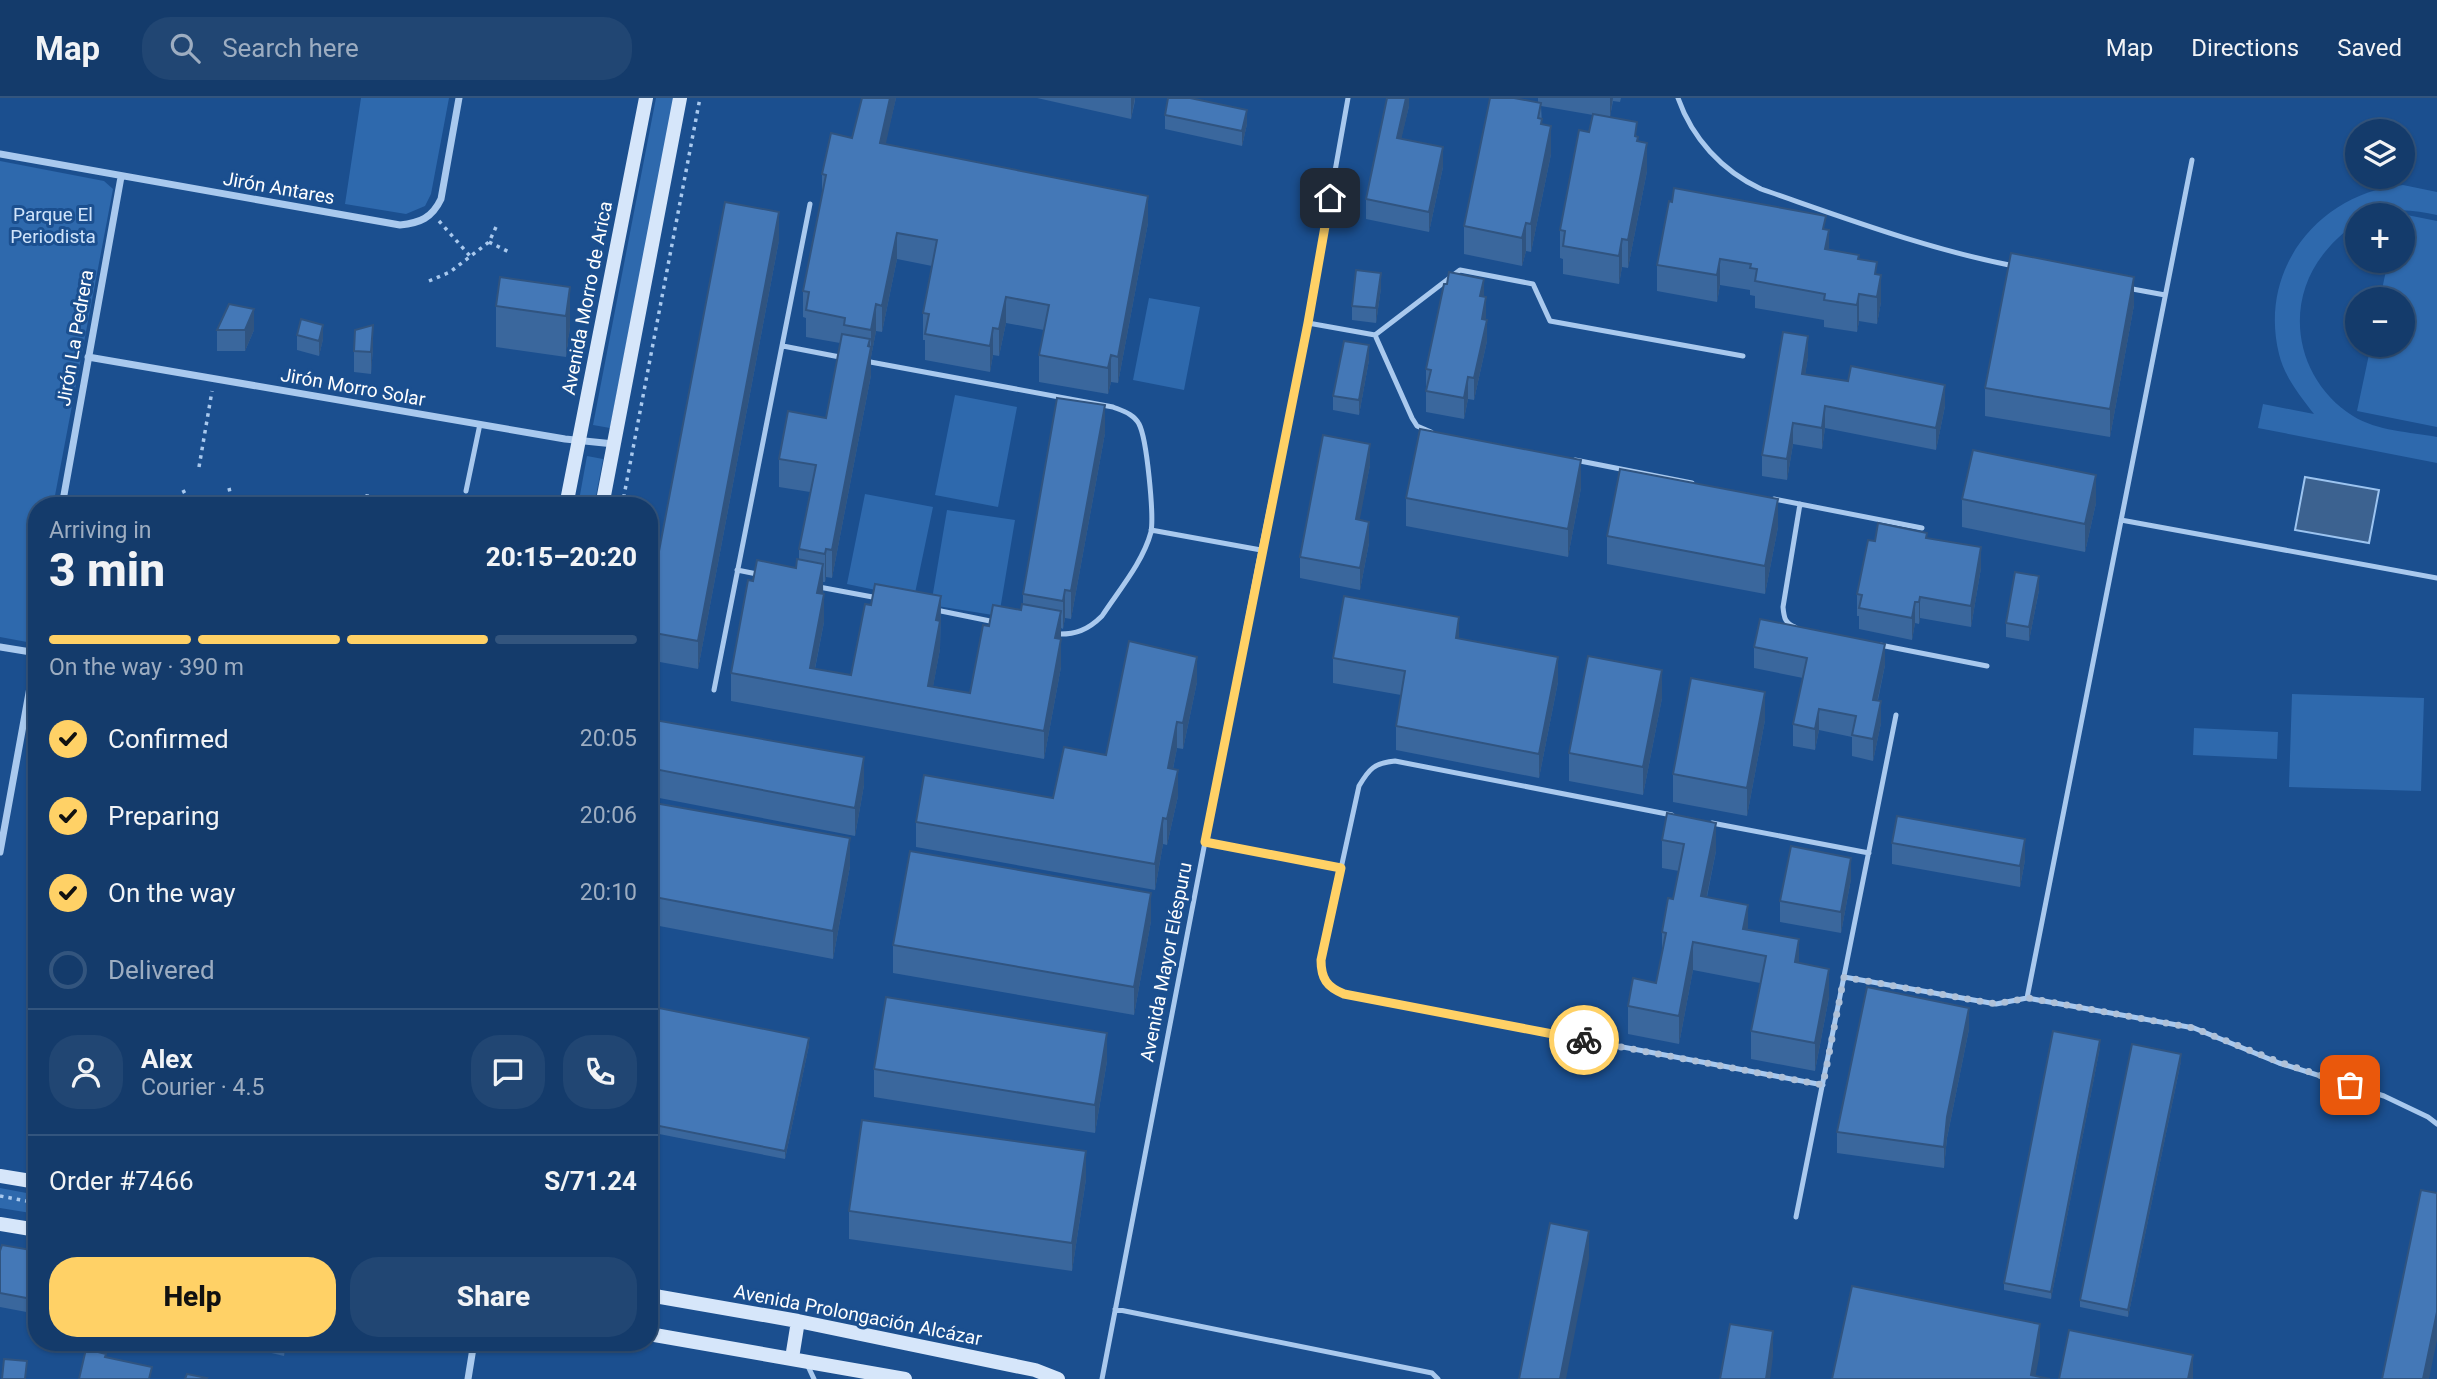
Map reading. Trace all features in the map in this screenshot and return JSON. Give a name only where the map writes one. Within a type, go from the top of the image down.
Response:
[{"type":"main road","name":"Avenida Morro de Arica","points":[[568,497],[646,98]]},
{"type":"main road","points":[[604,497],[680,98]]},
{"type":"main road","points":[[0,1176],[28,1181]]},
{"type":"main road","points":[[0,1224],[28,1229]]},
{"type":"main road","name":"Avenida Prolongación Alcázar","points":[[658,1297],[798,1321],[1035,1370],[1058,1379]]},
{"type":"main road","points":[[798,1321],[799,1360]]},
{"type":"main road","points":[[658,1336],[905,1379]]},
{"type":"street","points":[[433,213],[441,199],[459,98]]},
{"type":"street","name":"Jirón Antares","points":[[0,154],[400,226],[416,223],[433,213]]},
{"type":"street","name":"Jirón La Pedrera","points":[[64,497],[121,177]]},
{"type":"street","name":"Jirón Morro Solar","points":[[88,357],[578,441],[614,444]]},
{"type":"street","points":[[0,647],[28,651]]},
{"type":"street","points":[[0,852],[28,701]]},
{"type":"street","points":[[468,1379],[473,1351]]},
{"type":"lane","name":"Avenida Mayor Eléspuru","points":[[1101,1379],[1261,550],[1308,323],[1348,98]]},
{"type":"lane","points":[[1678,98],[1690,127],[1729,170],[1744,181],[1773,194],[1910,240],[1963,256],[2023,268]]},
{"type":"lane","points":[[2028,998],[2192,160]]},
{"type":"lane","points":[[713,690],[810,204]]},
{"type":"lane","points":[[1308,323],[1375,335],[1460,270],[1533,284],[1550,321],[1743,356]]},
{"type":"lane","points":[[2113,285],[2165,295]]},
{"type":"lane","points":[[1375,335],[1417,426],[1440,433]]},
{"type":"lane","points":[[783,346],[1113,407],[1130,414],[1139,423],[1152,508],[1151,530],[1144,550],[1102,616],[1084,630],[1073,634],[1046,632]]},
{"type":"lane","points":[[466,491],[480,424]]},
{"type":"lane","points":[[1573,460],[1693,483]]},
{"type":"lane","points":[[1760,496],[1922,528]]},
{"type":"lane","points":[[1797,628],[1788,624],[1783,617],[1783,607],[1800,504]]},
{"type":"lane","points":[[2121,520],[2437,578]]},
{"type":"lane","points":[[1151,530],[1261,550]]},
{"type":"lane","points":[[737,570],[764,576]]},
{"type":"lane","points":[[818,586],[885,600]]},
{"type":"lane","points":[[925,608],[1005,624]]},
{"type":"lane","points":[[1878,645],[1987,666]]},
{"type":"lane","points":[[1796,1217],[1896,715]]},
{"type":"lane","points":[[1679,816],[1395,761],[1382,762],[1368,771],[1359,786],[1321,960],[1321,975],[1331,988],[1337,991],[1823,1085]]},
{"type":"lane","points":[[1706,822],[1869,853]]},
{"type":"lane","points":[[1205,842],[1341,868]]},
{"type":"lane","points":[[1844,977],[1996,1004],[2028,998],[2194,1028],[2279,1062],[2384,1096],[2437,1124]]},
{"type":"lane","points":[[1115,1309],[1432,1373],[1438,1379]]},
{"type":"lane","points":[[799,1360],[814,1379]]},
{"type":"path","points":[[624,497],[700,98]]},
{"type":"path","points":[[433,213],[470,257]]},
{"type":"path","points":[[429,281],[450,272],[489,242],[497,225]]},
{"type":"path","points":[[489,242],[511,253]]},
{"type":"path","points":[[199,467],[214,379]]},
{"type":"path","points":[[229,488],[231,497]]},
{"type":"path","points":[[183,490],[186,497]]},
{"type":"path","points":[[367,497],[368,491]]},
{"type":"path","points":[[0,1196],[28,1201]]},
{"type":"green space","points":[[361,98],[449,98],[431,194],[425,206],[406,214],[345,204]]},
{"type":"green space","points":[[656,98],[674,98],[610,428],[593,425]]},
{"type":"green space","name":"Parque El Periodista","points":[[0,161],[104,181],[113,189],[55,497],[28,497],[27,642],[0,637]]},
{"type":"green space","points":[[2415,187],[2437,192],[2437,215],[2415,211],[2415,203],[2345,203],[2373,191]]},
{"type":"green space","points":[[2345,203],[2345,232],[2325,252],[2312,272],[2303,294],[2300,317],[2308,362],[2334,401],[2353,416],[2372,425],[2437,437],[2437,463],[2258,428],[2263,404],[2314,414],[2298,393],[2281,362],[2275,323],[2278,293],[2287,265],[2302,241],[2321,220]]},
{"type":"green space","points":[[2415,217],[2437,221],[2437,427],[2357,411],[2368,357],[2415,357],[2415,287],[2383,287],[2385,273],[2415,273]]},
{"type":"green space","points":[[1149,298],[1200,307],[1184,390],[1133,380]]},
{"type":"green space","points":[[955,395],[1017,407],[998,507],[935,495]]},
{"type":"green space","points":[[587,456],[603,459],[596,497],[580,497]]},
{"type":"green space","points":[[865,494],[933,507],[914,598],[847,584]]},
{"type":"green space","points":[[947,510],[1015,520],[999,616],[931,605]]},
{"type":"green space","points":[[2292,694],[2424,698],[2421,791],[2289,787]]},
{"type":"green space","points":[[2194,728],[2278,732],[2277,759],[2193,755]]},
{"type":"green space","points":[[0,1188],[28,1193],[28,1213],[0,1208]]},
{"type":"shaded area","points":[[2305,477],[2379,490],[2369,543],[2295,530]]},
{"type":"building","points":[[862,98],[890,98],[880,143],[1148,196],[1118,357],[1111,355],[1108,368],[1039,355],[1049,305],[1006,297],[999,329],[993,328],[990,346],[925,334],[929,314],[923,313],[937,240],[897,233],[882,306],[876,304],[871,330],[844,325],[845,318],[806,310],[809,292],[803,291],[826,175],[822,174],[831,133],[852,138]]},
{"type":"building","points":[[1168,98],[1190,98],[1247,110],[1242,131],[1165,115]]},
{"type":"building","points":[[1387,98],[1406,98],[1397,138],[1443,147],[1429,212],[1366,199]]},
{"type":"building","points":[[1490,98],[1514,98],[1541,103],[1538,118],[1542,119],[1541,124],[1551,126],[1531,224],[1526,223],[1522,238],[1464,226]]},
{"type":"building","points":[[1593,114],[1637,122],[1637,141],[1647,143],[1628,240],[1622,239],[1619,256],[1563,246],[1565,231],[1560,230],[1579,130],[1589,132]]},
{"type":"building","points":[[1674,188],[1826,216],[1823,229],[1829,230],[1825,249],[1859,255],[1858,259],[1877,262],[1875,274],[1881,275],[1877,297],[1859,294],[1857,305],[1824,300],[1825,294],[1755,281],[1757,269],[1750,268],[1751,264],[1720,259],[1717,275],[1657,265]]},
{"type":"building","points":[[725,202],[779,212],[698,641],[658,634],[658,556]]},
{"type":"building","points":[[2011,253],[2134,277],[2110,409],[1985,388]]},
{"type":"building","points":[[1356,270],[1381,273],[1376,308],[1352,306]]},
{"type":"building","points":[[1449,272],[1484,279],[1480,296],[1486,297],[1482,319],[1487,320],[1474,378],[1468,377],[1464,398],[1426,391],[1431,370],[1426,369]]},
{"type":"building","points":[[500,277],[570,287],[566,316],[496,306]]},
{"type":"building","points":[[229,304],[254,309],[245,330],[217,330]]},
{"type":"building","points":[[301,319],[323,325],[319,341],[297,335]]},
{"type":"building","points":[[373,325],[371,352],[354,351],[355,330]]},
{"type":"building","points":[[1783,332],[1808,336],[1802,374],[1848,381],[1851,366],[1945,385],[1936,428],[1825,406],[1822,428],[1793,423],[1787,459],[1762,455]]},
{"type":"building","points":[[842,334],[870,339],[868,346],[871,347],[832,550],[826,549],[825,554],[799,549],[816,465],[779,459],[788,411],[826,418]]},
{"type":"building","points":[[1344,341],[1369,345],[1359,400],[1333,396]]},
{"type":"building","points":[[1057,398],[1105,405],[1071,591],[1065,590],[1063,601],[1023,594]]},
{"type":"building","points":[[1420,429],[1581,460],[1568,529],[1406,498]]},
{"type":"building","points":[[1323,435],[1370,444],[1356,519],[1369,522],[1360,568],[1300,557]]},
{"type":"building","points":[[1973,450],[2096,475],[2085,524],[1962,499]]},
{"type":"building","points":[[1620,469],[1778,499],[1765,566],[1607,536]]},
{"type":"building","points":[[1878,523],[1927,533],[1926,538],[1981,547],[1971,606],[1920,597],[1919,602],[1915,602],[1912,618],[1859,608],[1862,595],[1857,594],[1868,540],[1875,541]]},
{"type":"building","points":[[797,559],[823,564],[817,593],[824,594],[810,668],[851,675],[865,604],[871,605],[875,584],[941,596],[936,620],[940,621],[928,686],[970,693],[983,625],[989,626],[993,605],[1021,610],[1022,604],[1061,611],[1055,638],[1061,639],[1044,731],[731,673],[748,580],[753,581],[757,560],[796,568]]},
{"type":"building","points":[[2015,572],[2039,576],[2029,627],[2006,623]]},
{"type":"building","points":[[1344,596],[1459,617],[1456,638],[1558,657],[1539,754],[1396,726],[1405,671],[1333,658]]},
{"type":"building","points":[[1760,619],[1885,644],[1873,700],[1881,701],[1873,739],[1852,735],[1856,716],[1819,709],[1815,729],[1793,724],[1807,658],[1754,647]]},
{"type":"building","points":[[1129,641],[1197,657],[1183,723],[1177,722],[1168,768],[1178,770],[1167,819],[1163,818],[1155,864],[916,822],[924,775],[1053,798],[1064,747],[1106,755]]},
{"type":"building","points":[[1588,656],[1662,670],[1643,767],[1569,753]]},
{"type":"building","points":[[1691,678],[1765,692],[1747,788],[1673,774]]},
{"type":"building","points":[[658,721],[864,757],[855,808],[658,770]]},
{"type":"building","points":[[658,804],[850,838],[833,931],[658,898]]},
{"type":"building","points":[[1667,813],[1716,823],[1701,896],[1748,905],[1743,929],[1799,939],[1795,962],[1829,969],[1815,1043],[1751,1031],[1766,956],[1693,942],[1679,1016],[1628,1006],[1633,978],[1656,983],[1666,933],[1662,932],[1668,898],[1673,899],[1684,844],[1662,840]]},
{"type":"building","points":[[1897,816],[2025,839],[2020,866],[1892,843]]},
{"type":"building","points":[[1791,846],[1851,858],[1841,912],[1780,901]]},
{"type":"building","points":[[910,851],[1151,893],[1134,987],[893,945]]},
{"type":"building","points":[[1867,987],[1969,1008],[1947,1117],[1944,1147],[1837,1132]]},
{"type":"building","points":[[886,997],[1107,1033],[1095,1105],[874,1069]]},
{"type":"building","points":[[658,1008],[809,1038],[785,1151],[658,1126]]},
{"type":"building","points":[[2053,1031],[2100,1040],[2051,1292],[2004,1283]]},
{"type":"building","points":[[2132,1044],[2181,1054],[2128,1310],[2080,1300]]},
{"type":"building","points":[[862,1120],[1086,1151],[1072,1243],[849,1211]]},
{"type":"building","points":[[2421,1190],[2437,1193],[2437,1312],[2423,1379],[2382,1379]]},
{"type":"building","points":[[1550,1223],[1589,1231],[1560,1379],[1519,1379]]},
{"type":"building","points":[[2,1245],[28,1249],[28,1298],[0,1293]]},
{"type":"building","points":[[1852,1286],[2040,1324],[2031,1375],[2050,1379],[1832,1379]]},
{"type":"building","points":[[1730,1324],[1773,1331],[1766,1379],[1720,1379]]},
{"type":"building","points":[[2069,1330],[2193,1355],[2188,1379],[2059,1379]]},
{"type":"building","points":[[86,1351],[152,1367],[149,1379],[79,1379]]},
{"type":"building","points":[[4,1359],[27,1361],[25,1379],[2,1379]]},
{"type":"building","points":[[187,1374],[207,1378],[185,1379]]},
{"type":"way so far","points":[[1584,1040],[1823,1085],[1844,977],[1996,1004],[2028,998],[2194,1028],[2279,1062],[2350,1085]]},
{"type":"route","points":[[1330,198],[1308,323],[1205,842],[1341,868],[1321,960],[1321,975],[1331,988],[1344,994],[1584,1040]]}]
